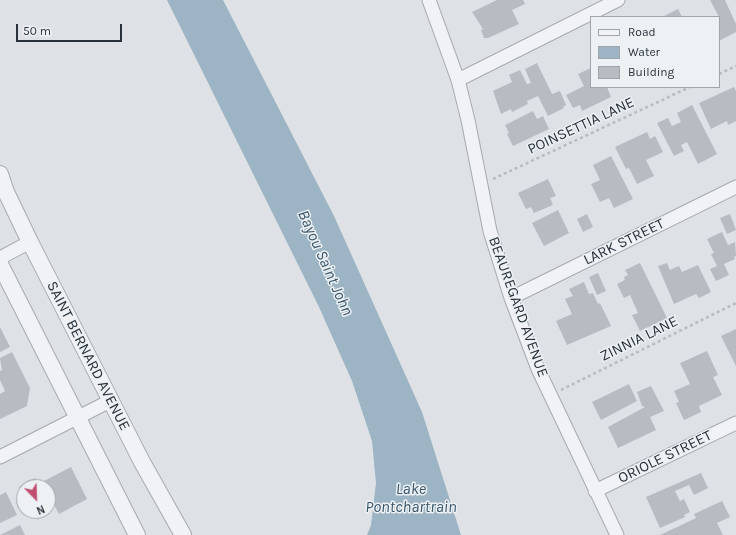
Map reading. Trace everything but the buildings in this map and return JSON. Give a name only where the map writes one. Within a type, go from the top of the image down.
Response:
[{"type":"street","name":"BEAUREGARD AVENUE","points":[[429,0],[458,80],[490,231],[511,298],[538,369],[617,535]]},
{"type":"street","points":[[458,80],[618,0]]},
{"type":"street","name":"SAINT BERNARD AVENUE","points":[[0,174],[6,192],[30,242],[112,400],[142,462],[183,535]]},
{"type":"street","name":"LARK STREET","points":[[511,298],[736,187]]},
{"type":"street","points":[[0,258],[30,242]]},
{"type":"street","points":[[0,264],[79,417],[137,535]]},
{"type":"street","points":[[0,457],[112,400]]},
{"type":"street","name":"ORIOLE STREET","points":[[595,491],[736,423]]},
{"type":"path","points":[[720,74],[736,66]]},
{"type":"path","name":"POINSETTIA LANE","points":[[481,186],[688,88]]},
{"type":"path","name":"ZINNIA LANE","points":[[551,395],[736,303]]},
{"type":"water","name":"Lake Pontchartrain","points":[[167,0],[223,0],[334,216],[422,412],[461,535],[367,535],[371,525],[376,483],[372,441],[352,381],[319,307]]},
{"type":"water label","name":"Bayou Saint John","points":[[325,263]]}]
